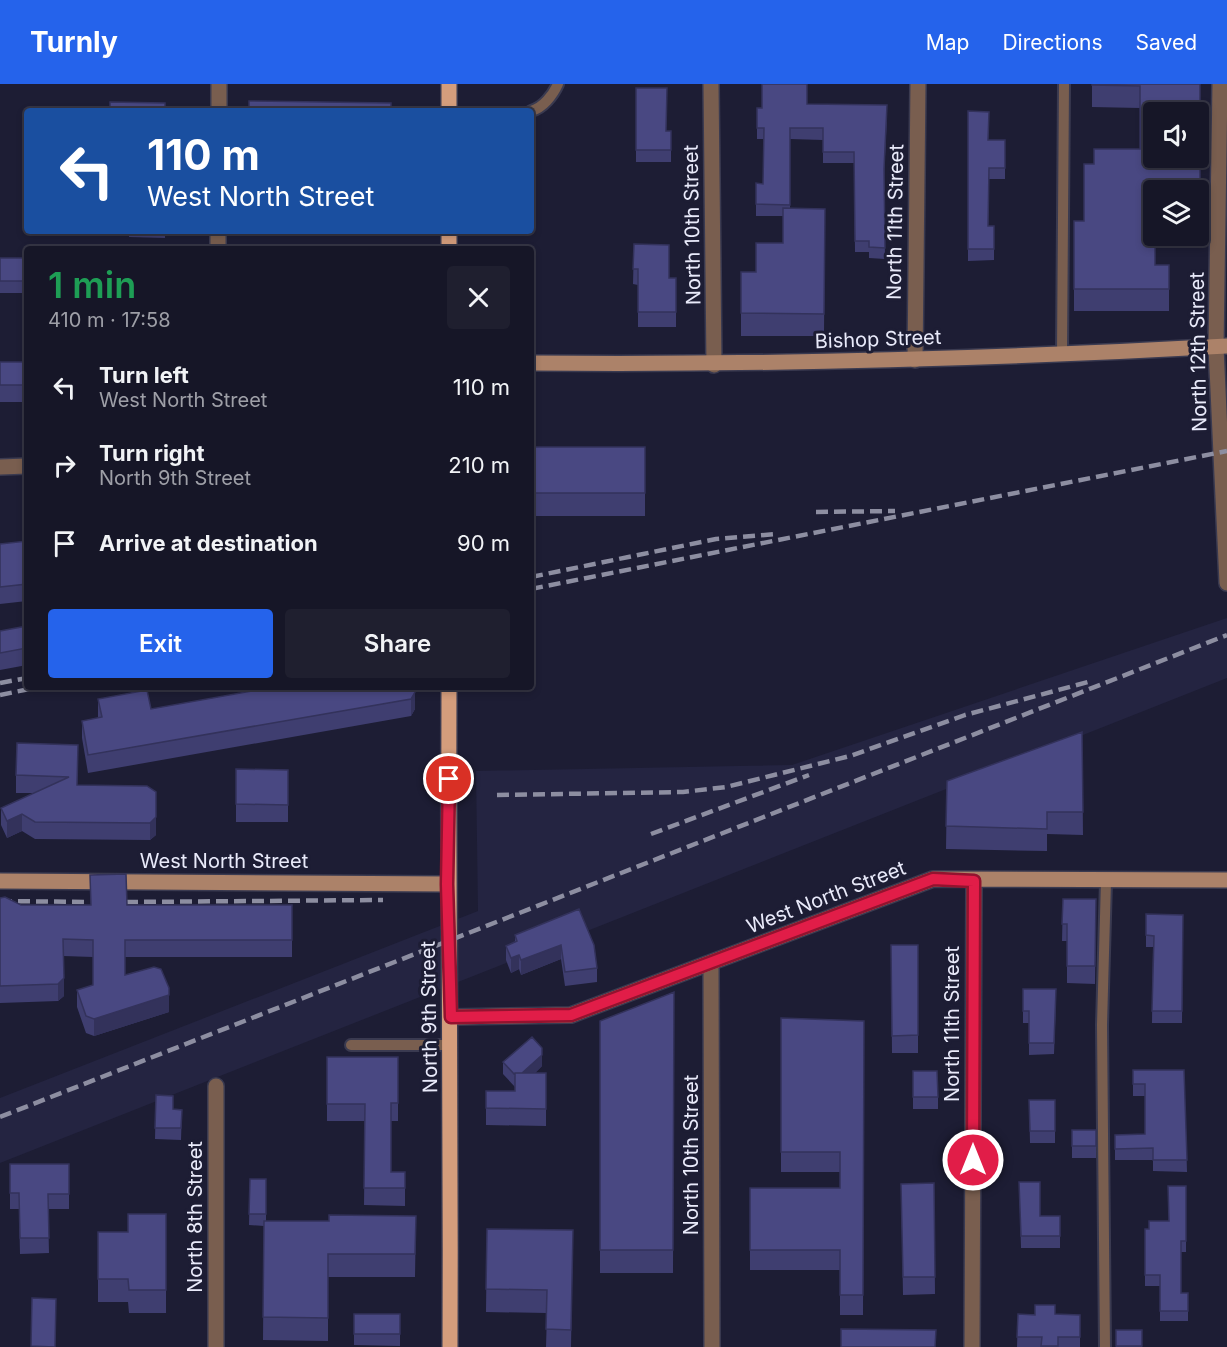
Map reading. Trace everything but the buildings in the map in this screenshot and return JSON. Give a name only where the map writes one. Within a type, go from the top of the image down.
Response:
[{"type":"main road","points":[[449,84],[449,108]]},
{"type":"main road","name":"North 9th Street","points":[[449,690],[447,884],[451,1017],[450,1347]]},
{"type":"street","points":[[219,84],[219,108]]},
{"type":"street","name":"North 10th Street","points":[[711,84],[714,365]]},
{"type":"street","name":"North 11th Street","points":[[915,360],[918,84]]},
{"type":"street","name":"North 12th Street","points":[[1220,84],[1221,346],[1227,583]]},
{"type":"street","name":"Bishop Street","points":[[534,363],[714,365],[915,360],[1221,346]]},
{"type":"street","points":[[0,467],[24,466]]},
{"type":"street","name":"West North Street","points":[[451,1017],[571,1015],[933,879],[974,881],[1227,880]]},
{"type":"street","name":"West North Street","points":[[0,881],[447,884]]},
{"type":"street","name":"North 11th Street","points":[[972,1347],[974,881]]},
{"type":"street","name":"North 10th Street","points":[[711,964],[712,1347]]},
{"type":"street","name":"North 8th Street","points":[[216,1086],[216,1347]]},
{"type":"lane","points":[[534,110],[547,100],[558,84]]},
{"type":"lane","points":[[1062,353],[1064,84]]},
{"type":"lane","points":[[1105,1347],[1102,1025],[1106,881]]},
{"type":"lane","points":[[351,1045],[451,1045]]},
{"type":"shaded area","points":[[1227,618],[1227,678],[0,1163],[0,1098],[478,911],[476,771],[792,765]]},
{"type":"railway","points":[[534,588],[1227,451]]},
{"type":"railway","points":[[816,512],[895,511]]},
{"type":"railway","points":[[534,576],[716,539],[776,534]]},
{"type":"railway","points":[[0,1117],[1227,635]]},
{"type":"railway","points":[[0,683],[24,679]]},
{"type":"railway","points":[[497,795],[683,792],[726,787],[850,756],[965,715],[1088,682]]},
{"type":"railway","points":[[0,695],[24,690]]},
{"type":"railway","points":[[651,834],[809,775]]},
{"type":"railway","points":[[126,902],[383,900]]},
{"type":"railway","points":[[0,901],[90,902]]},
{"type":"route","points":[[449,779],[447,884],[451,1017],[571,1015],[933,879],[974,881],[973,1160]]}]
